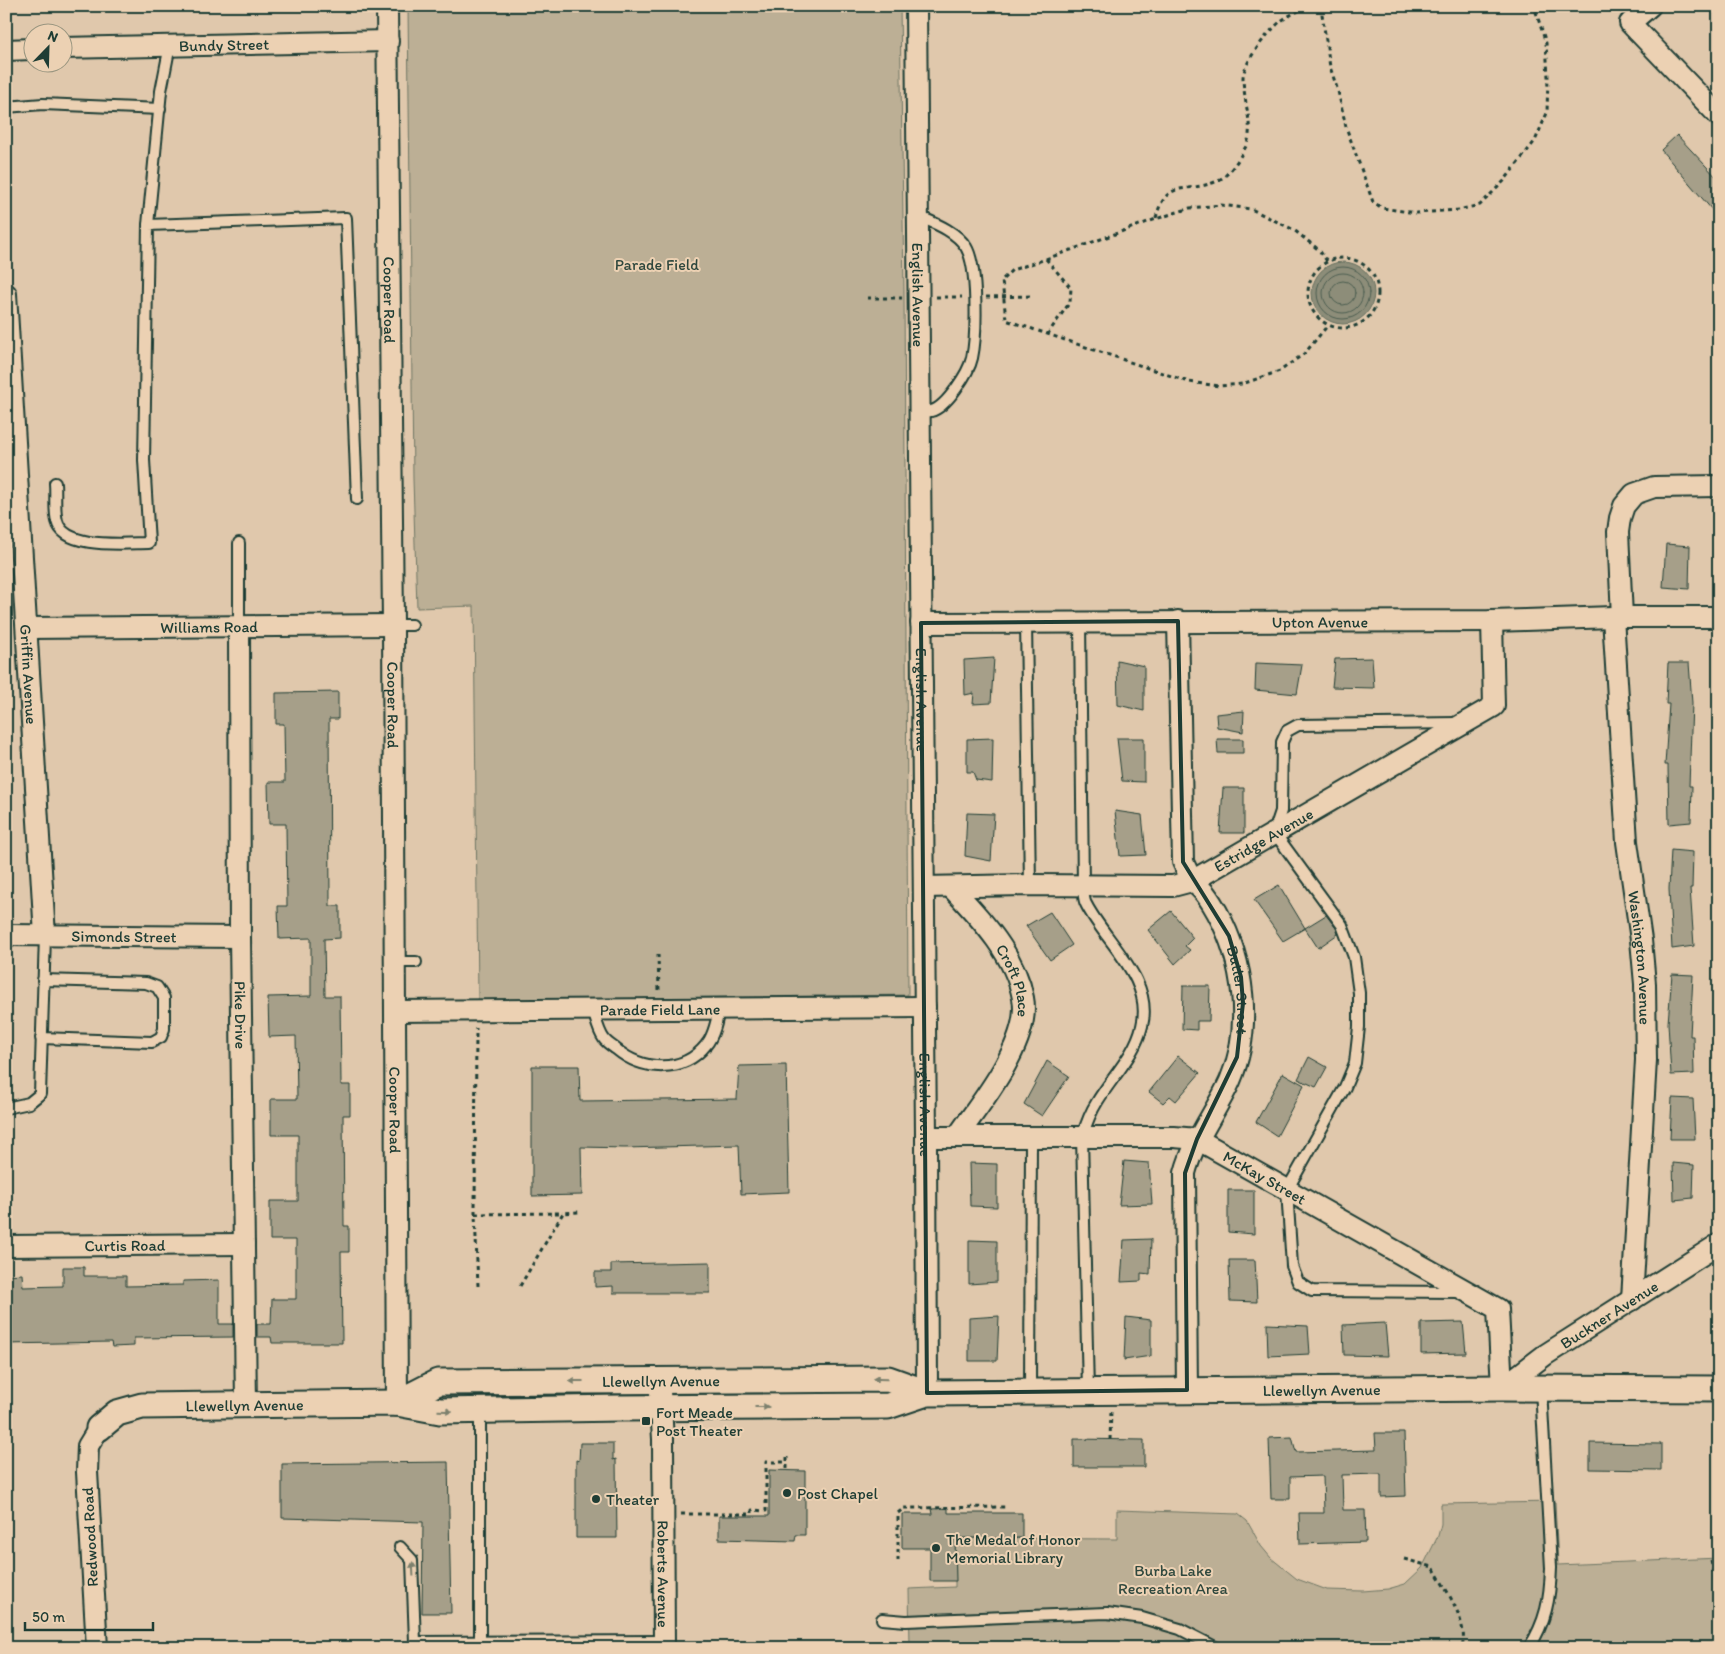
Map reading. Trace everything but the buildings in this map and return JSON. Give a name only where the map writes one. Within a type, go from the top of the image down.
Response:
[{"type":"street","name":"Cooper Road","points":[[387,6],[402,625],[395,962],[397,1403]]},
{"type":"street","name":"English Avenue","points":[[916,6],[927,1393]]},
{"type":"street","points":[[1650,6],[1630,23],[1719,116]]},
{"type":"street","name":"Bundy Street","points":[[72,48],[388,41]]},
{"type":"street","points":[[6,50],[22,49]]},
{"type":"street","name":"Griffin Avenue","points":[[6,294],[45,936]]},
{"type":"street","name":"Washington Avenue","points":[[1632,1300],[1646,1060],[1645,984],[1641,940],[1626,842],[1618,617],[1618,532],[1624,506],[1634,494],[1654,487],[1719,486]]},
{"type":"street","name":"Upton Avenue","points":[[921,623],[1492,621],[1618,617],[1719,617]]},
{"type":"street","name":"Estridge Avenue","points":[[924,887],[1030,885],[1174,886],[1192,881],[1494,706],[1492,621]]},
{"type":"street","name":"Butler Street","points":[[1178,622],[1184,862],[1192,881],[1203,890],[1229,936],[1241,977],[1243,1002],[1242,1029],[1237,1057],[1230,1079],[1189,1156],[1185,1173],[1187,1390]]},
{"type":"street","name":"Williams Road","points":[[27,628],[402,625]]},
{"type":"street","name":"Pike Drive","points":[[239,626],[240,937],[246,1404]]},
{"type":"street","name":"Croft Place","points":[[951,887],[976,913],[995,937],[1018,978],[1024,1000],[1022,1024],[1008,1060],[998,1078],[956,1137]]},
{"type":"street","name":"Simonds Street","points":[[6,935],[240,937]]},
{"type":"street","name":"Parade Field Lane","points":[[395,1011],[925,1007]]},
{"type":"street","name":"McKay Street","points":[[926,1137],[1174,1137],[1197,1140],[1498,1309],[1502,1388]]},
{"type":"street","name":"Curtis Road","points":[[6,1246],[244,1244]]},
{"type":"street","name":"Buckner Avenue","points":[[1502,1388],[1545,1354],[1719,1244]]},
{"type":"street","name":"Llewellyn Avenue","points":[[397,1403],[438,1382],[888,1379],[927,1393]]},
{"type":"street","name":"Roberts Avenue","points":[[660,1380],[664,1644]]},
{"type":"street","name":"Llewellyn Avenue","points":[[99,1428],[117,1413],[142,1406],[397,1403],[440,1411],[480,1411],[888,1406],[927,1393],[1502,1388],[1719,1389]]},
{"type":"street","name":"Redwood Road","points":[[97,1648],[86,1472],[88,1446],[99,1428]]},
{"type":"lane","points":[[55,483],[57,523],[68,537],[92,543],[148,543],[144,460],[148,225],[161,91],[170,45]]},
{"type":"lane","points":[[6,107],[43,104],[160,108]]},
{"type":"lane","points":[[918,216],[944,227],[965,245],[970,254],[973,268],[975,312],[972,358],[968,370],[956,389],[944,402],[933,411],[920,411]]},
{"type":"lane","points":[[148,225],[346,218],[357,499]]},
{"type":"lane","points":[[239,543],[239,626]]},
{"type":"lane","points":[[1080,622],[1083,885],[1085,903],[1132,971],[1142,995],[1143,1011],[1142,1026],[1136,1042],[1087,1119],[1082,1137],[1088,1392]]},
{"type":"lane","points":[[1026,623],[1030,885]]},
{"type":"lane","points":[[1464,722],[1298,725],[1286,731],[1282,742],[1281,811],[1274,832],[1342,925],[1354,957],[1359,993],[1355,1063],[1345,1087],[1287,1190],[1292,1266],[1298,1282],[1312,1290],[1467,1292]]},
{"type":"lane","points":[[6,1108],[29,1103],[40,1094],[45,936]]},
{"type":"lane","points":[[395,962],[416,962]]},
{"type":"lane","points":[[42,1038],[152,1042],[161,1037],[164,1029],[164,998],[157,987],[146,983],[43,980]]},
{"type":"lane","points":[[593,1010],[604,1039],[636,1062],[658,1067],[673,1066],[687,1061],[697,1054],[708,1043],[719,1009]]},
{"type":"lane","points":[[1030,1393],[1031,1137]]},
{"type":"lane","points":[[1529,1648],[1546,1616],[1550,1590],[1541,1389]]},
{"type":"lane","points":[[480,1411],[480,1642]]},
{"type":"lane","points":[[400,1547],[412,1560],[415,1642],[664,1644]]},
{"type":"lane","points":[[882,1620],[916,1621],[1107,1614],[1142,1618],[1180,1629],[1217,1648]]},
{"type":"path","points":[[1156,219],[1163,198],[1170,192],[1214,182],[1223,178],[1232,168],[1245,148],[1248,139],[1248,111],[1243,77],[1246,68],[1254,53],[1271,31],[1283,20],[1308,6]]},
{"type":"path","points":[[1324,6],[1322,14],[1330,67],[1338,91],[1346,127],[1373,202],[1382,208],[1416,213],[1458,210],[1480,205],[1504,181],[1535,141],[1547,113],[1548,77],[1546,42],[1534,6]]},
{"type":"path","points":[[1327,261],[1319,250],[1294,230],[1251,209],[1221,205],[1190,208],[1156,219],[1012,270],[1002,280],[1006,320],[1189,382],[1219,386],[1242,384],[1280,370],[1305,354],[1328,325]]},
{"type":"path","points":[[1340,257],[1353,258],[1363,263],[1375,277],[1379,294],[1376,306],[1370,316],[1361,324],[1350,328],[1328,325],[1318,318],[1311,309],[1308,298],[1308,286],[1312,275],[1319,266],[1327,261],[1340,257]]},
{"type":"path","points":[[1046,259],[1070,288],[1070,302],[1047,335]]},
{"type":"path","points":[[1003,296],[1033,296]]},
{"type":"path","points":[[867,298],[918,297]]},
{"type":"path","points":[[658,954],[659,1009]]},
{"type":"path","points":[[475,1036],[475,1214],[478,1286]]},
{"type":"path","points":[[520,1286],[563,1212]]},
{"type":"path","points":[[475,1214],[580,1212]]},
{"type":"path","points":[[1110,1440],[1111,1411]]},
{"type":"path","points":[[676,1514],[752,1514],[752,1510],[766,1511],[766,1462],[787,1459],[788,1470]]},
{"type":"path","points":[[898,1561],[898,1513],[904,1508],[1004,1507]]},
{"type":"path","points":[[1404,1558],[1433,1566],[1460,1621],[1464,1633],[1462,1648]]},
{"type":"path","points":[[1711,1561],[1719,1597]]},
{"type":"highlighted area","points":[[1178,621],[1183,862],[1229,936],[1241,977],[1243,1003],[1237,1057],[1197,1139],[1185,1173],[1187,1390],[927,1393],[921,623]]},
{"type":"green space","name":"Parade Field","points":[[408,6],[900,6],[904,292],[908,995],[478,1000],[474,606],[417,608],[413,479]]},
{"type":"green space","name":"Burba Lake Recreation Area","points":[[1555,1502],[1558,1565],[1719,1558],[1719,1648],[805,1648],[910,1645],[909,1589],[955,1587],[955,1538],[1117,1539],[1117,1510],[1238,1514],[1247,1521],[1261,1546],[1271,1558],[1297,1579],[1327,1590],[1363,1591],[1388,1589],[1405,1584],[1422,1568],[1438,1536],[1441,1524],[1441,1504]]},
{"type":"water","points":[[1337,262],[1349,262],[1365,271],[1372,281],[1374,293],[1372,305],[1365,315],[1349,324],[1337,324],[1326,319],[1317,310],[1312,299],[1312,287],[1317,276],[1326,267]]},
{"type":"place","name":"Fort Meade Post Theater","points":[[646,1421]]},
{"type":"place","name":"Post Chapel","points":[[787,1493]]},
{"type":"place","name":"Theater","points":[[596,1499]]},
{"type":"place","name":"The Medal of Honor Memorial Library","points":[[936,1548]]}]
